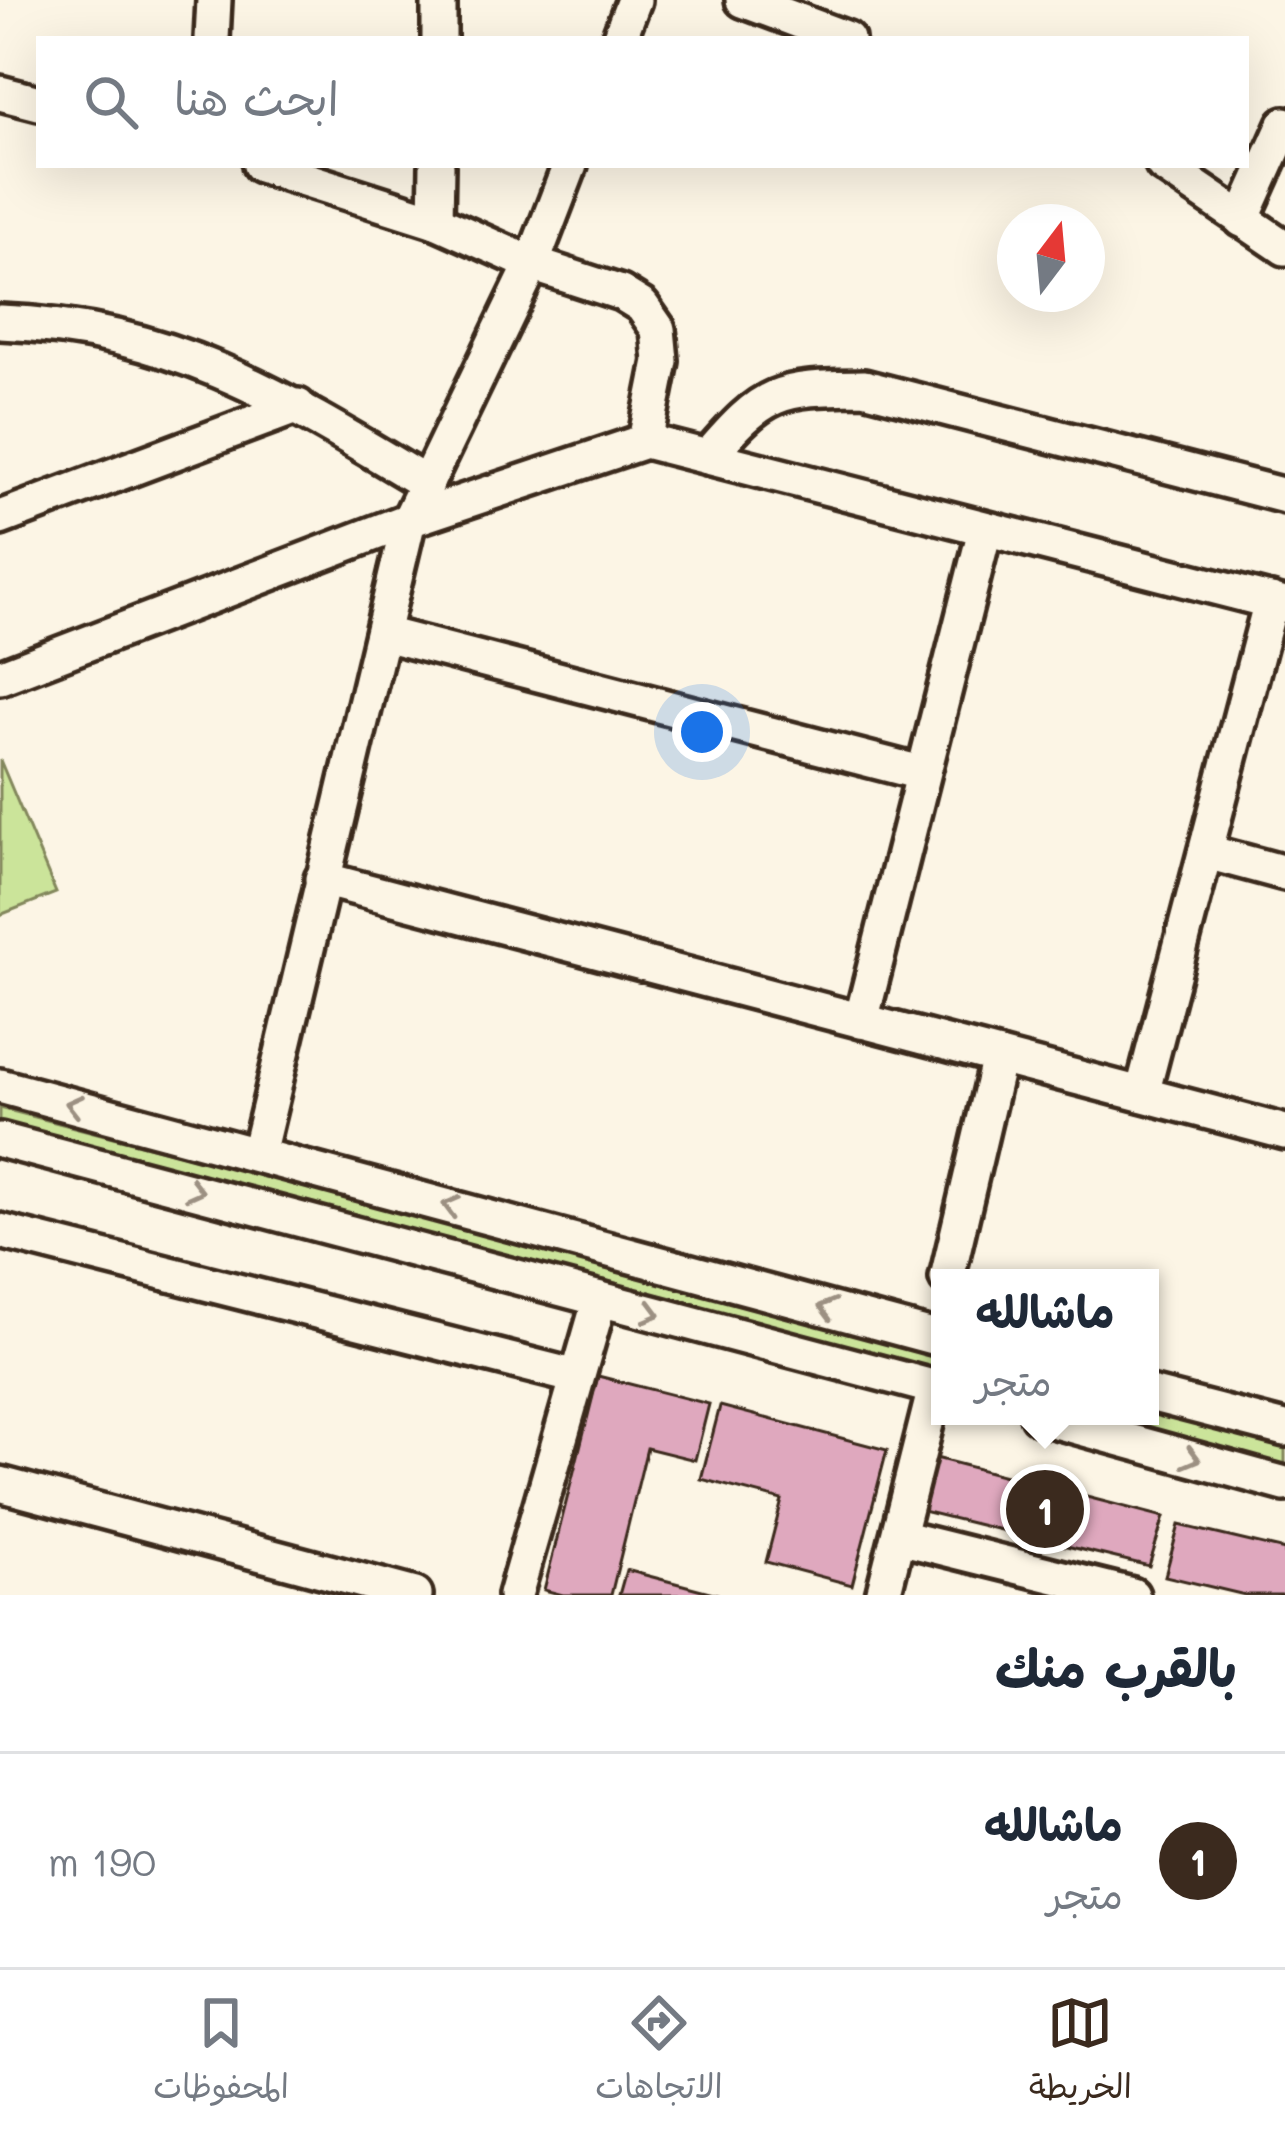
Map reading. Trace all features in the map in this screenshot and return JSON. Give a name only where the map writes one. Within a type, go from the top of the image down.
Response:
[{"type":"street","points":[[212,36],[214,0]]},
{"type":"street","points":[[439,36],[440,0]]},
{"type":"street","points":[[620,36],[634,0]]},
{"type":"street","points":[[743,0],[839,36]]},
{"type":"street","points":[[0,93],[36,102]]},
{"type":"street","points":[[1242,220],[1285,124]]},
{"type":"street","points":[[269,168],[436,221],[532,263],[621,293],[642,306],[658,329],[662,362],[645,441]]},
{"type":"street","points":[[436,168],[436,221]]},
{"type":"street","points":[[258,1154],[409,520],[532,263],[569,168]]},
{"type":"street","points":[[1166,168],[1285,248]]},
{"type":"street","points":[[0,322],[57,324],[141,343],[227,371],[298,406],[427,484]]},
{"type":"street","points":[[708,457],[747,411],[782,393],[864,387],[1285,496]]},
{"type":"street","points":[[0,518],[298,406]]},
{"type":"street","points":[[0,676],[409,520],[645,441],[1278,603],[1142,1094]]},
{"type":"street","points":[[861,1021],[985,530]]},
{"type":"street","points":[[384,634],[921,773]]},
{"type":"street","points":[[1207,852],[1285,873]]},
{"type":"street","points":[[322,879],[1285,1132]]},
{"type":"street","points":[[948,1269],[999,1057]]},
{"type":"street","points":[[0,1087],[931,1325]]},
{"type":"street","points":[[0,1140],[931,1386]]},
{"type":"street","points":[[0,1231],[577,1377]]},
{"type":"street","points":[[515,1595],[600,1299]]},
{"type":"street","points":[[1159,1396],[1285,1430]]},
{"type":"street","points":[[883,1595],[931,1415]]},
{"type":"street","points":[[1071,1425],[1285,1484]]},
{"type":"street","points":[[0,1484],[415,1595]]},
{"type":"street","points":[[899,1537],[1132,1595]]},
{"type":"green space","points":[[0,760],[56,893],[0,915]]},
{"type":"green space","points":[[0,1108],[459,1226],[931,1354],[931,1372],[0,1123]]},
{"type":"green space","points":[[1159,1414],[1285,1448],[1285,1466],[1132,1425],[1159,1425]]},
{"type":"building","points":[[598,1376],[709,1404],[695,1460],[647,1448],[611,1595],[563,1595],[544,1590]]},
{"type":"building","points":[[720,1406],[887,1450],[852,1585],[766,1562],[782,1500],[701,1479]]},
{"type":"building","points":[[928,1456],[1164,1517],[1149,1566],[914,1509]]},
{"type":"building","points":[[1179,1525],[1285,1550],[1285,1595],[1245,1595],[1165,1576]]},
{"type":"building","points":[[626,1570],[721,1595],[619,1595]]},
{"type":"place","name":"ماشالله","points":[[1045,1509]]}]
